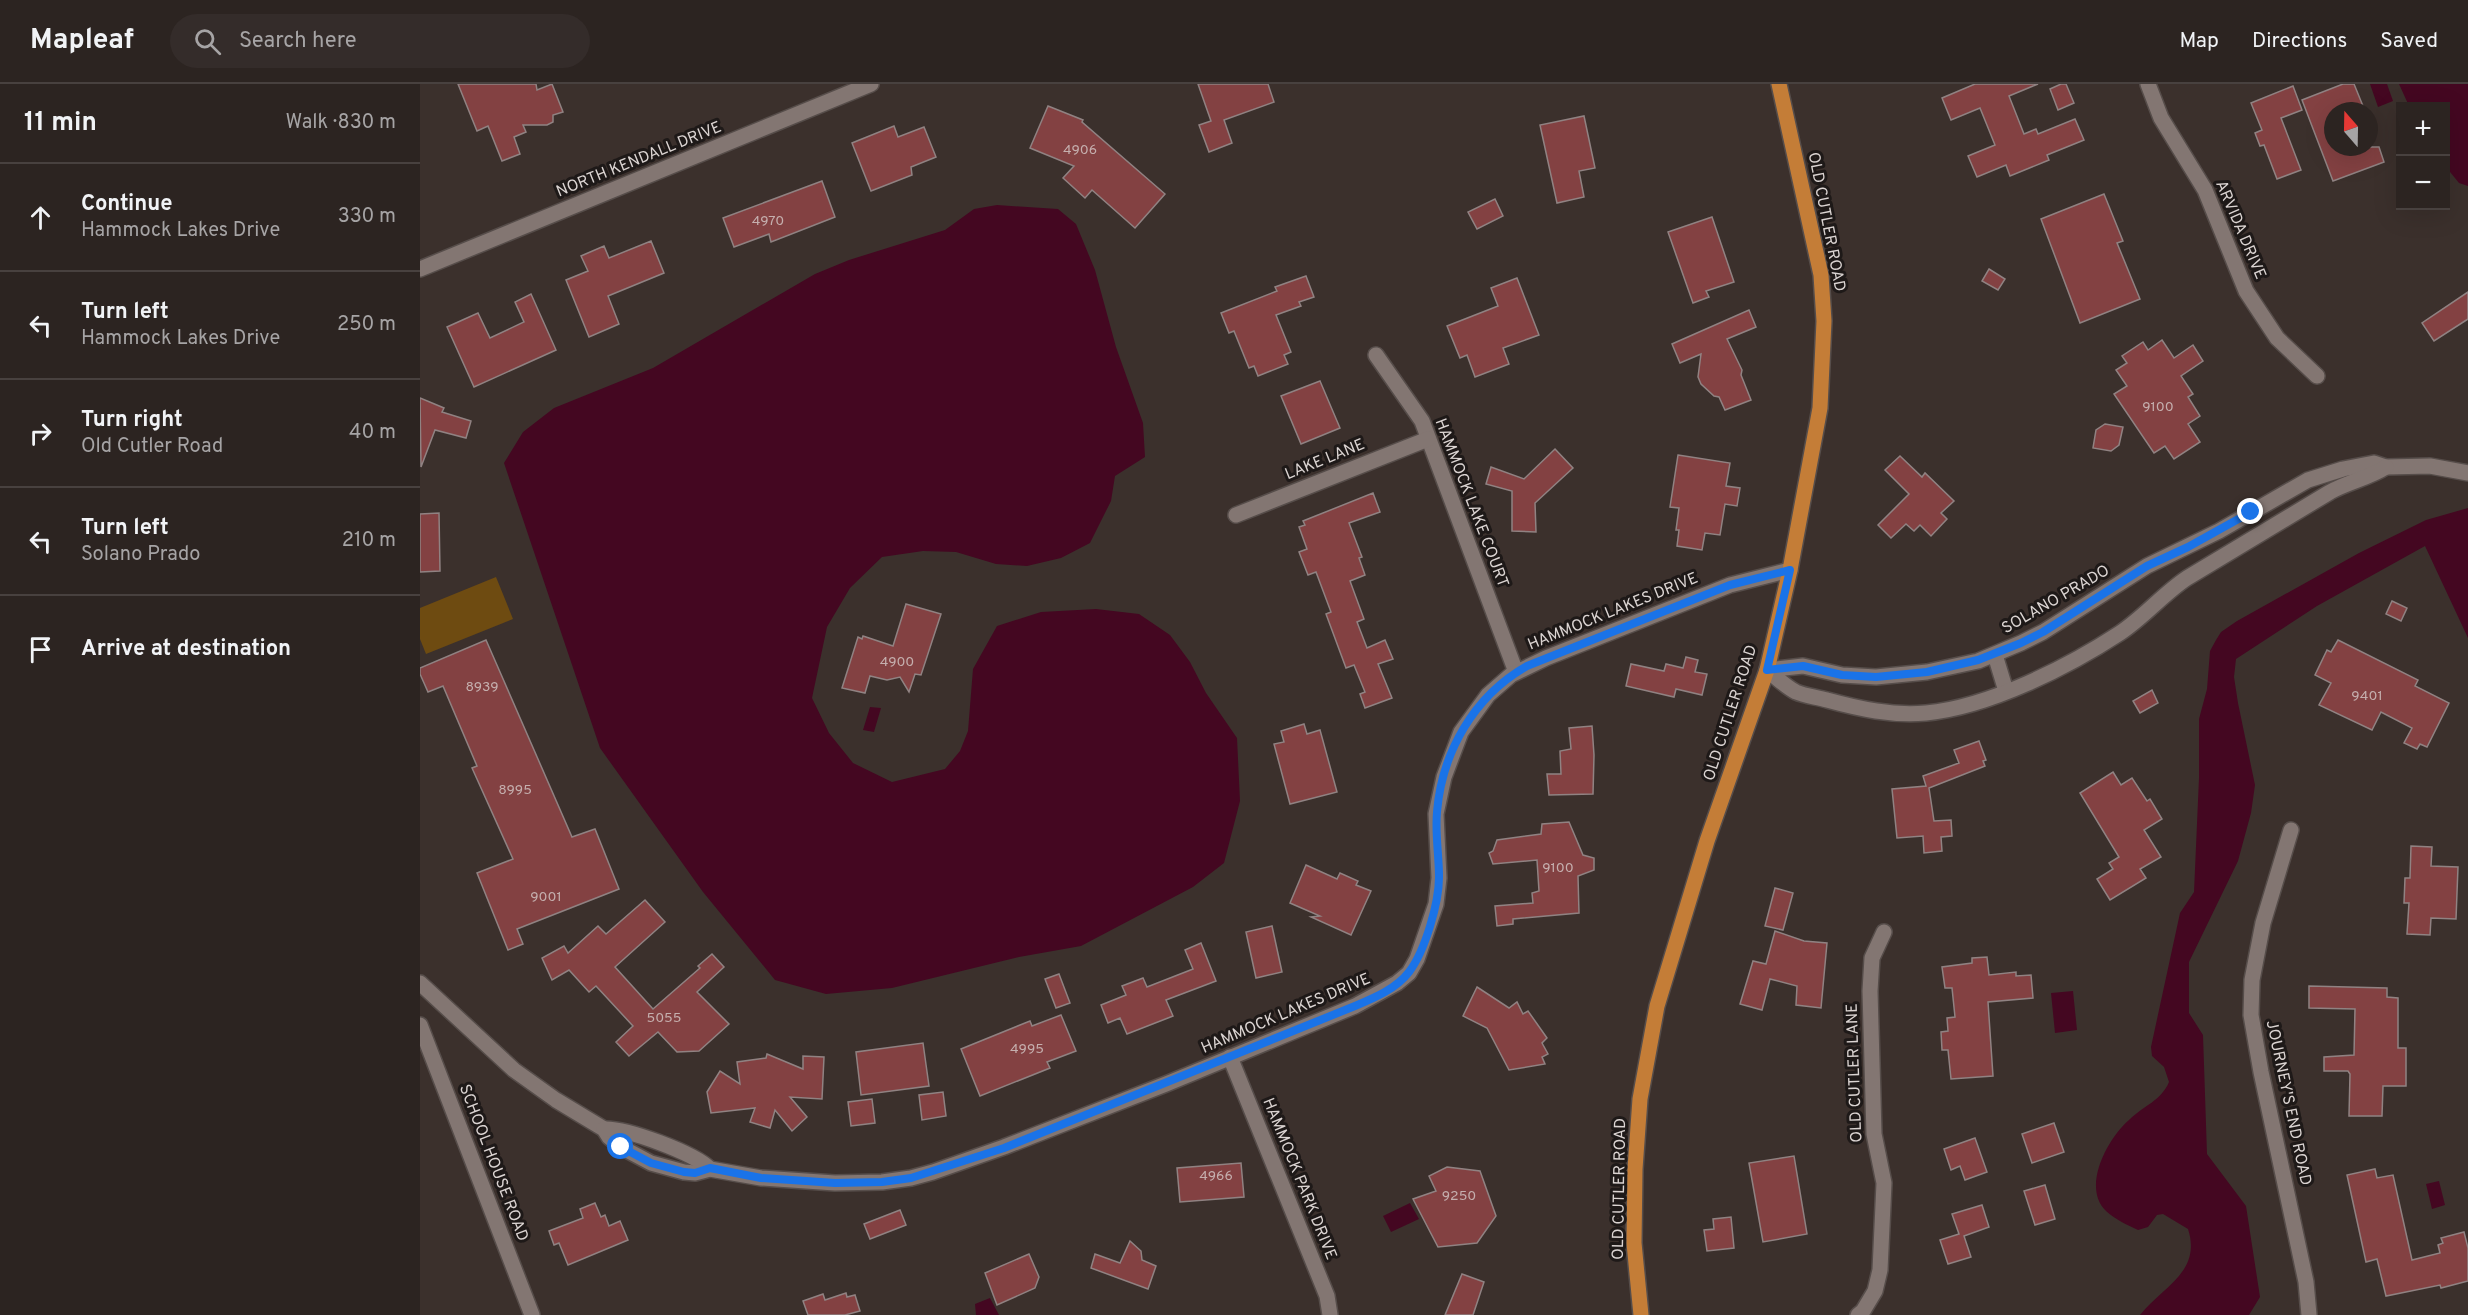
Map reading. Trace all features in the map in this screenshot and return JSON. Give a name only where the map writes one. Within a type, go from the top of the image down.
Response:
[{"type":"main road","name":"OLD CUTLER ROAD","points":[[1641,1315],[1634,1242],[1635,1169],[1641,1100],[1657,1006],[1707,841],[1767,670],[1790,570],[1820,408],[1824,321],[1821,275],[1779,84]]},
{"type":"street","name":"NORTH KENDALL DRIVE","points":[[420,269],[871,84]]},
{"type":"street","name":"ARVIDA DRIVE","points":[[2148,84],[2161,118],[2205,190],[2246,291],[2277,338],[2318,376]]},
{"type":"street","name":"HAMMOCK LAKE COURT","points":[[1376,355],[1422,421],[1516,672]]},
{"type":"street","name":"LAKE LANE","points":[[1236,515],[1428,439]]},
{"type":"street","name":"SOLANO PRADO","points":[[1767,670],[1803,666],[1842,675],[1876,677],[1952,667],[1995,655],[2043,632],[2147,566],[2204,539],[2295,486],[2351,467],[2374,463],[2386,467],[2430,466],[2468,474]]},
{"type":"street","name":"SOLANO PRADO","points":[[1767,670],[1796,692],[1844,705],[1891,713],[1940,711],[1959,707],[2006,691],[2061,668],[2120,632],[2174,587],[2215,561],[2343,484],[2375,474],[2386,467]]},
{"type":"street","points":[[2295,486],[2306,507]]},
{"type":"street","points":[[2204,539],[2215,561]]},
{"type":"street","name":"HAMMOCK LAKES DRIVE","points":[[420,983],[514,1070],[556,1101],[604,1129],[609,1137],[621,1147],[651,1163],[695,1173],[710,1168],[761,1178],[806,1182],[860,1184],[911,1178],[1004,1148],[1230,1057],[1387,990],[1409,973],[1421,948],[1436,904],[1439,878],[1437,813],[1444,777],[1461,732],[1478,706],[1516,672],[1546,658],[1730,585],[1790,570]]},
{"type":"street","points":[[1995,655],[2006,691]]},
{"type":"street","name":"JOURNEY'S END ROAD","points":[[2291,830],[2263,923],[2252,980],[2251,1015],[2306,1282],[2309,1315]]},
{"type":"street","name":"OLD CUTLER LANE","points":[[1858,1315],[1875,1291],[1880,1270],[1884,1183],[1874,1134],[1870,992],[1872,958],[1884,932]]},
{"type":"street","name":"SCHOOL HOUSE ROAD","points":[[420,1025],[532,1315]]},
{"type":"street","name":"HAMMOCK PARK DRIVE","points":[[1230,1057],[1327,1296],[1330,1315]]},
{"type":"street","name":"HAMMOCK LAKES DRIVE","points":[[604,1129],[615,1129],[643,1137],[702,1160],[710,1168]]},
{"type":"shaded area","points":[[2370,84],[2387,84],[2393,101],[2378,107]]},
{"type":"shaded area","points":[[2399,84],[2468,84],[2468,186],[2459,183],[2450,172],[2450,102],[2407,102]]},
{"type":"shaded area","points":[[997,205],[1058,209],[1076,224],[1095,270],[1116,347],[1143,423],[1145,457],[1115,476],[1111,501],[1090,543],[1061,558],[1027,566],[996,564],[956,552],[923,551],[882,557],[850,588],[827,627],[812,698],[829,733],[853,763],[892,782],[945,769],[960,751],[968,731],[973,669],[997,626],[1041,612],[1096,609],[1139,614],[1170,635],[1190,662],[1206,693],[1237,738],[1240,801],[1224,863],[1193,887],[1081,946],[1019,957],[892,988],[826,994],[775,980],[703,892],[600,748],[504,463],[523,432],[554,408],[653,368],[815,274],[849,260],[945,230],[974,209]]},
{"type":"shaded area","points":[[2468,508],[2468,638],[2425,546],[2317,606],[2236,659],[2234,677],[2255,785],[2251,813],[2238,861],[2189,962],[2189,1013],[2203,1035],[2207,1154],[2246,1206],[2260,1297],[2249,1315],[2140,1315],[2178,1278],[2185,1268],[2190,1257],[2191,1244],[2188,1229],[2163,1214],[2157,1215],[2148,1227],[2138,1230],[2121,1222],[2106,1211],[2099,1201],[2096,1189],[2097,1176],[2100,1163],[2113,1138],[2134,1115],[2157,1099],[2169,1082],[2164,1067],[2152,1056],[2151,1047],[2180,913],[2194,892],[2199,719],[2207,689],[2210,651],[2221,632],[2237,621],[2359,553],[2426,520]]},
{"type":"shaded area","points":[[496,577],[513,619],[426,654],[420,639],[420,608]]},
{"type":"shaded area","points":[[870,707],[881,708],[874,732],[863,730]]},
{"type":"shaded area","points":[[2073,991],[2077,1030],[2055,1033],[2051,993]]},
{"type":"shaded area","points":[[2439,1181],[2445,1205],[2432,1209],[2426,1184]]},
{"type":"shaded area","points":[[1410,1203],[1419,1219],[1391,1232],[1383,1216]]},
{"type":"shaded area","points":[[990,1298],[999,1315],[976,1315],[975,1304]]},
{"type":"building","points":[[458,84],[536,84],[537,90],[552,84],[563,112],[553,115],[553,122],[547,125],[523,125],[526,132],[514,137],[520,154],[502,161],[488,126],[477,131]]},
{"type":"building","points":[[1198,84],[1268,84],[1274,102],[1224,120],[1232,143],[1209,152],[1199,125],[1211,121]]},
{"type":"building","points":[[1975,84],[2038,84],[2009,96],[2024,134],[2036,129],[2038,134],[2075,119],[2084,140],[2047,155],[2049,160],[2010,176],[2006,165],[1977,177],[1968,156],[1995,145],[1980,108],[1951,120],[1942,98]]},
{"type":"building","points":[[2066,84],[2074,103],[2058,110],[2050,89]]},
{"type":"building","points":[[2343,84],[2354,84],[2361,102],[2324,102],[2324,156],[2378,156],[2379,147],[2384,162],[2333,181],[2302,100]]},
{"type":"building","points":[[2293,86],[2302,110],[2281,118],[2301,170],[2277,179],[2264,145],[2260,146],[2255,133],[2262,130],[2251,103]]},
{"type":"building","points":[[1048,106],[1083,120],[1082,122],[1165,194],[1135,228],[1092,190],[1085,198],[1063,178],[1074,166],[1030,148]]},
{"type":"building","points":[[1584,116],[1595,168],[1579,171],[1584,197],[1557,203],[1540,125]]},
{"type":"building","points":[[894,126],[898,137],[924,127],[936,157],[911,167],[912,175],[871,191],[852,143]]},
{"type":"building","points":[[822,181],[835,217],[771,242],[769,234],[734,247],[723,218]]},
{"type":"building","points":[[2104,194],[2123,241],[2117,243],[2140,299],[2080,323],[2041,219]]},
{"type":"building","points":[[1495,199],[1503,216],[1477,229],[1468,212]]},
{"type":"building","points":[[1712,217],[1734,282],[1706,291],[1709,297],[1693,303],[1668,232]]},
{"type":"building","points":[[651,241],[664,273],[608,296],[619,324],[589,337],[566,280],[588,271],[581,256],[604,246],[609,258]]},
{"type":"building","points":[[1989,269],[2005,279],[1998,290],[1982,281]]},
{"type":"building","points":[[1306,276],[1314,297],[1299,302],[1301,306],[1276,315],[1291,352],[1284,355],[1288,364],[1258,376],[1254,366],[1249,368],[1234,331],[1229,333],[1221,313],[1277,291],[1275,287]]},
{"type":"building","points":[[1517,278],[1539,335],[1503,348],[1509,364],[1475,377],[1467,355],[1460,358],[1447,326],[1498,306],[1491,288]]},
{"type":"building","points":[[2468,292],[2468,319],[2434,341],[2422,323]]},
{"type":"building","points":[[531,294],[556,350],[474,387],[447,327],[478,313],[490,338],[524,322],[515,302]]},
{"type":"building","points":[[1749,310],[1756,327],[1727,339],[1742,370],[1741,375],[1751,400],[1725,410],[1719,397],[1714,396],[1701,384],[1698,377],[1701,354],[1680,363],[1672,344]]},
{"type":"building","points":[[2162,340],[2174,358],[2193,345],[2203,361],[2181,376],[2193,394],[2188,397],[2200,416],[2188,424],[2200,442],[2174,459],[2165,446],[2154,453],[2114,394],[2127,386],[2116,370],[2127,363],[2122,356],[2143,342],[2148,350]]},
{"type":"building","points":[[1320,381],[1340,428],[1301,444],[1281,396]]},
{"type":"building","points":[[420,398],[444,408],[442,412],[471,421],[466,438],[435,430],[421,467]]},
{"type":"building","points":[[2105,424],[2123,427],[2119,445],[2111,451],[2093,448],[2096,430]]},
{"type":"building","points":[[1555,449],[1573,468],[1535,503],[1536,532],[1512,531],[1512,491],[1486,484],[1491,467],[1524,479]]},
{"type":"building","points":[[1678,455],[1730,463],[1726,486],[1740,488],[1737,506],[1725,504],[1720,535],[1705,533],[1702,550],[1677,546],[1679,530],[1676,530],[1679,508],[1670,507]]},
{"type":"building","points":[[1900,456],[1922,477],[1925,473],[1954,501],[1941,513],[1947,519],[1931,536],[1920,525],[1914,531],[1906,524],[1891,538],[1878,525],[1909,494],[1885,470]]},
{"type":"building","points":[[1373,493],[1380,512],[1349,523],[1362,557],[1359,558],[1365,575],[1350,581],[1364,619],[1357,622],[1367,648],[1385,640],[1393,659],[1378,664],[1392,698],[1365,708],[1360,694],[1365,692],[1354,665],[1346,668],[1326,614],[1331,612],[1316,572],[1308,575],[1299,552],[1307,549],[1299,527],[1305,525],[1303,521]]},
{"type":"building","points":[[439,513],[440,571],[420,572],[420,514]]},
{"type":"building","points":[[2392,601],[2407,608],[2401,621],[2386,614]]},
{"type":"building","points":[[906,604],[941,614],[921,675],[915,674],[909,692],[900,677],[887,680],[870,676],[865,693],[842,688],[858,637],[862,639],[863,636],[893,646]]},
{"type":"building","points":[[486,640],[572,837],[595,829],[619,889],[517,929],[523,944],[508,950],[477,873],[513,859],[472,768],[477,766],[443,686],[428,692],[420,674],[420,668]]},
{"type":"building","points":[[2338,640],[2418,680],[2415,686],[2449,703],[2427,747],[2420,744],[2417,749],[2404,743],[2412,728],[2381,712],[2372,730],[2319,705],[2331,683],[2315,675],[2327,650],[2331,652]]},
{"type":"building","points":[[1686,657],[1698,660],[1695,672],[1707,674],[1702,695],[1676,689],[1674,697],[1626,686],[1631,664],[1664,671],[1666,664],[1683,668]]},
{"type":"building","points":[[2152,690],[2158,703],[2140,713],[2133,701]]},
{"type":"building","points":[[1304,724],[1307,734],[1320,730],[1337,792],[1290,804],[1274,744],[1284,742],[1281,731]]},
{"type":"building","points":[[1592,726],[1593,794],[1549,795],[1547,774],[1561,774],[1560,751],[1571,749],[1569,728]]},
{"type":"building","points":[[1979,741],[1986,760],[1983,761],[1985,766],[1929,788],[1934,821],[1951,820],[1952,836],[1941,837],[1942,851],[1924,853],[1923,836],[1897,838],[1892,789],[1926,786],[1923,776],[1959,763],[1954,750]]},
{"type":"building","points":[[2113,772],[2121,785],[2132,778],[2147,801],[2150,799],[2162,819],[2144,830],[2161,857],[2140,869],[2146,878],[2110,900],[2097,879],[2113,869],[2109,863],[2119,857],[2080,793]]},
{"type":"building","points":[[1569,822],[1583,855],[1594,858],[1594,870],[1578,876],[1579,913],[1513,919],[1513,924],[1497,926],[1495,906],[1533,903],[1532,893],[1539,891],[1537,860],[1493,864],[1489,853],[1493,851],[1497,840],[1541,834],[1542,824]]},
{"type":"building","points":[[2411,846],[2432,847],[2431,866],[2458,867],[2456,919],[2431,918],[2430,935],[2407,934],[2409,903],[2404,903],[2405,878],[2410,878]]},
{"type":"building","points":[[1306,865],[1337,879],[1340,873],[1358,881],[1356,885],[1371,891],[1351,935],[1311,917],[1320,916],[1290,903]]},
{"type":"building","points":[[1775,888],[1793,893],[1783,930],[1765,926]]},
{"type":"building","points":[[645,900],[665,922],[615,967],[653,1009],[700,968],[698,966],[712,954],[724,967],[697,992],[729,1024],[699,1051],[677,1052],[658,1032],[629,1056],[616,1042],[633,1026],[596,986],[589,992],[569,970],[552,980],[542,958],[564,946],[568,953],[598,926],[606,934]]},
{"type":"building","points":[[1272,926],[1282,972],[1256,978],[1246,932]]},
{"type":"building","points":[[1775,931],[1804,941],[1827,943],[1821,1008],[1796,1005],[1797,986],[1770,979],[1762,1010],[1740,1004],[1753,961],[1766,964]]},
{"type":"building","points":[[1201,943],[1216,981],[1166,1000],[1173,1016],[1127,1034],[1120,1018],[1108,1023],[1101,1005],[1126,995],[1122,986],[1143,978],[1147,987],[1193,969],[1185,950]]},
{"type":"building","points":[[1987,957],[1989,975],[2016,972],[2016,976],[2031,975],[2033,998],[1988,1002],[1993,1076],[1951,1079],[1948,1050],[1942,1050],[1941,1032],[1948,1031],[1947,1018],[1955,1017],[1952,988],[1945,988],[1942,967],[1972,963],[1972,958]]},
{"type":"building","points":[[1059,974],[1070,1003],[1056,1008],[1045,979]]},
{"type":"building","points":[[2309,986],[2387,988],[2387,997],[2398,998],[2398,1048],[2406,1048],[2406,1086],[2383,1086],[2382,1116],[2349,1116],[2350,1074],[2348,1071],[2324,1071],[2324,1057],[2354,1055],[2355,1009],[2309,1008]]},
{"type":"building","points":[[1477,987],[1509,1008],[1517,1002],[1523,1014],[1528,1011],[1547,1038],[1542,1043],[1548,1054],[1542,1057],[1545,1064],[1509,1070],[1487,1028],[1463,1016]]},
{"type":"building","points":[[1061,1015],[1076,1051],[1047,1062],[1050,1068],[980,1096],[961,1049],[1030,1021],[1032,1026]]},
{"type":"building","points":[[923,1043],[929,1086],[861,1095],[856,1052]]},
{"type":"building","points":[[767,1054],[803,1069],[803,1056],[824,1057],[822,1099],[790,1097],[807,1117],[792,1131],[775,1110],[770,1128],[750,1122],[755,1108],[711,1113],[707,1092],[720,1071],[740,1084],[737,1062],[766,1058]]},
{"type":"building","points":[[943,1092],[946,1116],[922,1120],[919,1095]]},
{"type":"building","points":[[872,1099],[875,1123],[851,1126],[848,1102]]},
{"type":"building","points":[[2054,1123],[2064,1152],[2032,1163],[2022,1134]]},
{"type":"building","points":[[1975,1138],[1987,1172],[1965,1180],[1960,1166],[1951,1170],[1944,1149]]},
{"type":"building","points":[[1794,1156],[1807,1234],[1763,1242],[1749,1163]]},
{"type":"building","points":[[1241,1163],[1244,1197],[1180,1202],[1177,1168]]},
{"type":"building","points":[[1447,1167],[1480,1171],[1496,1216],[1477,1243],[1438,1247],[1413,1199],[1436,1191],[1429,1176]]},
{"type":"building","points":[[2375,1169],[2377,1178],[2393,1175],[2412,1260],[2440,1253],[2438,1245],[2443,1243],[2441,1238],[2464,1232],[2468,1248],[2468,1281],[2441,1288],[2440,1285],[2386,1296],[2377,1259],[2366,1262],[2347,1175]]},
{"type":"building","points":[[2045,1185],[2055,1219],[2035,1225],[2024,1191]]},
{"type":"building","points":[[595,1203],[601,1217],[605,1215],[609,1226],[620,1221],[628,1240],[568,1265],[559,1243],[554,1245],[549,1231],[583,1218],[580,1209]]},
{"type":"building","points":[[1982,1205],[1989,1227],[1964,1236],[1971,1257],[1948,1264],[1940,1240],[1959,1234],[1952,1214]]},
{"type":"building","points":[[900,1210],[906,1225],[870,1239],[864,1224]]},
{"type":"building","points":[[1731,1217],[1734,1248],[1707,1251],[1704,1230],[1714,1229],[1713,1219]]},
{"type":"building","points":[[1130,1241],[1141,1251],[1142,1260],[1156,1266],[1148,1289],[1091,1268],[1095,1254],[1120,1263]]},
{"type":"building","points":[[1029,1254],[1039,1277],[1035,1288],[997,1305],[985,1273]]},
{"type":"building","points":[[1462,1274],[1484,1282],[1473,1315],[1445,1315]]},
{"type":"building","points":[[846,1293],[847,1297],[855,1295],[860,1311],[845,1315],[808,1315],[803,1301],[823,1294],[825,1300]]},
{"type":"route","points":[[621,1147],[651,1163],[684,1172],[695,1173],[710,1168],[788,1181],[860,1184],[911,1178],[1004,1148],[1355,1006],[1387,990],[1409,973],[1416,962],[1436,904],[1439,878],[1437,813],[1451,754],[1461,732],[1478,706],[1511,675],[1527,666],[1730,585],[1754,577],[1790,570],[1767,670],[1803,666],[1842,675],[1876,677],[1952,667],[1995,655],[2043,632],[2104,595],[2133,574],[2219,531],[2251,512]]}]
